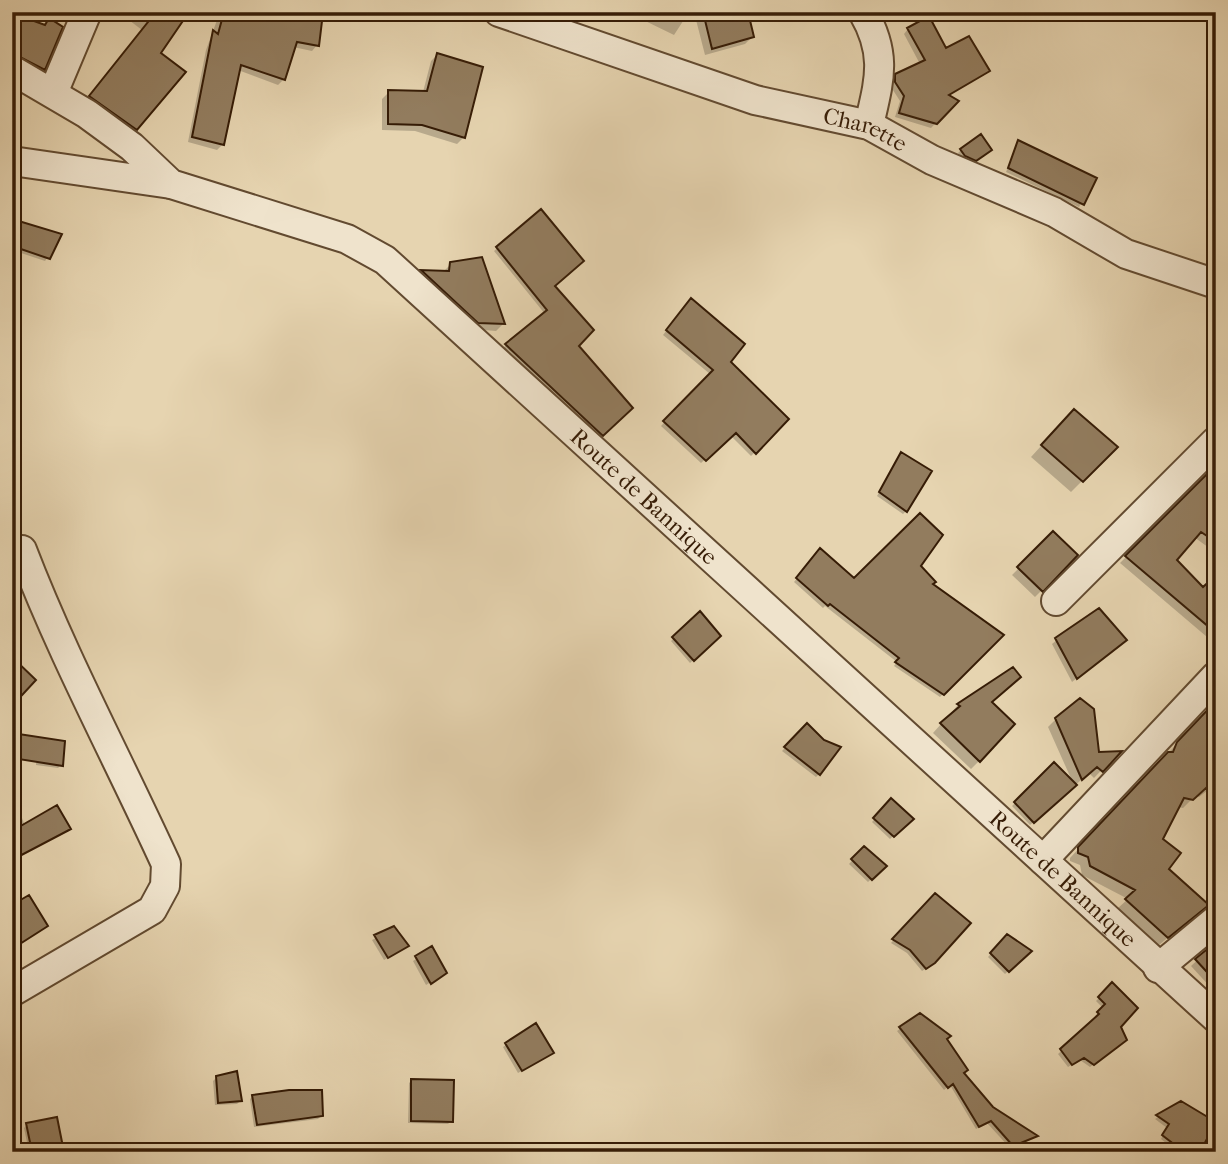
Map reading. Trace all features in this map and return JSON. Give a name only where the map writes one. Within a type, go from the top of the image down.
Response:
[{"type":"street","points":[[53,93],[87,12]]},
{"type":"street","name":"Charette","points":[[499,12],[755,100],[869,125],[932,160],[1054,212],[1126,254],[1216,284]]},
{"type":"street","points":[[863,12],[870,24],[882,68],[869,125]]},
{"type":"street","name":"Route de Bannique","points":[[12,70],[87,114],[132,148],[171,184],[347,239],[385,260],[1158,968],[1216,1018]]},
{"type":"street","points":[[12,161],[171,184]]},
{"type":"street","points":[[1056,601],[1216,441]]},
{"type":"street","points":[[12,992],[152,910],[165,886],[166,864],[105,730],[48,618],[22,550]]},
{"type":"street","points":[[1043,860],[1216,676]]},
{"type":"street","points":[[1158,968],[1216,920]]},
{"type":"building","points":[[156,12],[189,12],[161,53],[186,72],[137,130],[89,96]]},
{"type":"building","points":[[224,12],[297,12],[295,16],[322,21],[319,46],[297,42],[285,80],[241,65],[224,145],[192,137],[213,30],[218,34]]},
{"type":"building","points":[[703,12],[748,12],[754,37],[712,49]]},
{"type":"building","points":[[12,13],[45,25],[49,18],[63,27],[45,70],[12,53]]},
{"type":"building","points":[[929,16],[946,48],[969,36],[990,71],[949,95],[959,101],[937,124],[899,113],[904,96],[895,82],[895,74],[925,60],[907,28]]},
{"type":"building","points":[[437,53],[483,67],[465,138],[422,125],[388,124],[388,90],[427,91]]},
{"type":"building","points":[[981,134],[992,150],[976,161],[965,156],[960,149]]},
{"type":"building","points":[[1018,140],[1097,178],[1084,205],[1008,168]]},
{"type":"building","points":[[541,209],[584,261],[555,286],[594,330],[579,346],[633,408],[603,436],[505,344],[547,310],[496,247]]},
{"type":"building","points":[[12,219],[62,234],[50,259],[12,246]]},
{"type":"building","points":[[482,257],[505,324],[478,323],[421,270],[449,271],[450,262]]},
{"type":"building","points":[[691,298],[745,344],[731,362],[789,419],[756,454],[736,433],[706,461],[663,421],[713,370],[666,330]]},
{"type":"building","points":[[1074,409],[1118,447],[1083,482],[1041,445]]},
{"type":"building","points":[[901,452],[932,471],[907,512],[879,492]]},
{"type":"building","points":[[1216,465],[1216,542],[1201,532],[1177,560],[1203,587],[1216,575],[1216,633],[1125,556]]},
{"type":"building","points":[[920,513],[943,535],[921,566],[936,582],[933,584],[1004,635],[944,695],[895,662],[899,658],[830,604],[828,606],[796,578],[820,548],[854,578]]},
{"type":"building","points":[[1053,531],[1078,555],[1043,592],[1017,567]]},
{"type":"building","points":[[1099,608],[1127,640],[1077,679],[1055,638]]},
{"type":"building","points":[[700,611],[721,636],[694,661],[672,637]]},
{"type":"building","points":[[12,657],[36,680],[12,706]]},
{"type":"building","points":[[1013,667],[1021,677],[992,702],[1015,724],[980,762],[940,723],[960,706],[957,704]]},
{"type":"building","points":[[1080,698],[1094,709],[1099,752],[1122,751],[1103,772],[1097,767],[1082,780],[1055,718]]},
{"type":"building","points":[[1216,701],[1216,796],[1206,788],[1193,800],[1184,798],[1163,839],[1181,853],[1169,869],[1209,905],[1168,938],[1125,899],[1135,890],[1090,866],[1088,857],[1078,853],[1078,847],[1168,752],[1173,752],[1177,742]]},
{"type":"building","points":[[807,723],[824,740],[841,747],[820,775],[784,747]]},
{"type":"building","points":[[12,733],[65,741],[63,766],[12,758]]},
{"type":"building","points":[[1054,762],[1077,785],[1034,823],[1014,802]]},
{"type":"building","points":[[891,798],[914,819],[894,837],[873,818]]},
{"type":"building","points":[[57,805],[71,829],[12,860],[12,831]]},
{"type":"building","points":[[864,846],[887,866],[872,880],[851,859]]},
{"type":"building","points":[[935,893],[971,923],[935,963],[926,969],[910,950],[892,939]]},
{"type":"building","points":[[29,895],[48,926],[12,949],[12,905]]},
{"type":"building","points":[[394,926],[409,946],[388,958],[374,935]]},
{"type":"building","points":[[1007,934],[1032,951],[1009,972],[990,953]]},
{"type":"building","points":[[1216,942],[1216,982],[1195,959]]},
{"type":"building","points":[[432,946],[447,973],[431,984],[415,956]]},
{"type":"building","points":[[1112,982],[1138,1008],[1121,1027],[1127,1040],[1094,1065],[1084,1058],[1072,1065],[1060,1049],[1099,1014],[1097,1012],[1105,1004],[1098,997]]},
{"type":"building","points":[[920,1013],[951,1036],[947,1039],[968,1070],[964,1073],[993,1107],[1038,1136],[1013,1146],[991,1121],[979,1127],[953,1084],[948,1088],[899,1027]]},
{"type":"building","points":[[536,1023],[554,1053],[522,1071],[505,1043]]},
{"type":"building","points":[[237,1071],[242,1101],[218,1103],[216,1076]]},
{"type":"building","points":[[411,1079],[454,1080],[453,1122],[411,1121]]},
{"type":"building","points":[[289,1090],[322,1090],[323,1116],[257,1125],[252,1095]]},
{"type":"building","points":[[1181,1101],[1216,1122],[1200,1152],[1184,1152],[1162,1135],[1169,1124],[1156,1115]]},
{"type":"building","points":[[57,1117],[64,1152],[32,1152],[26,1123]]}]
